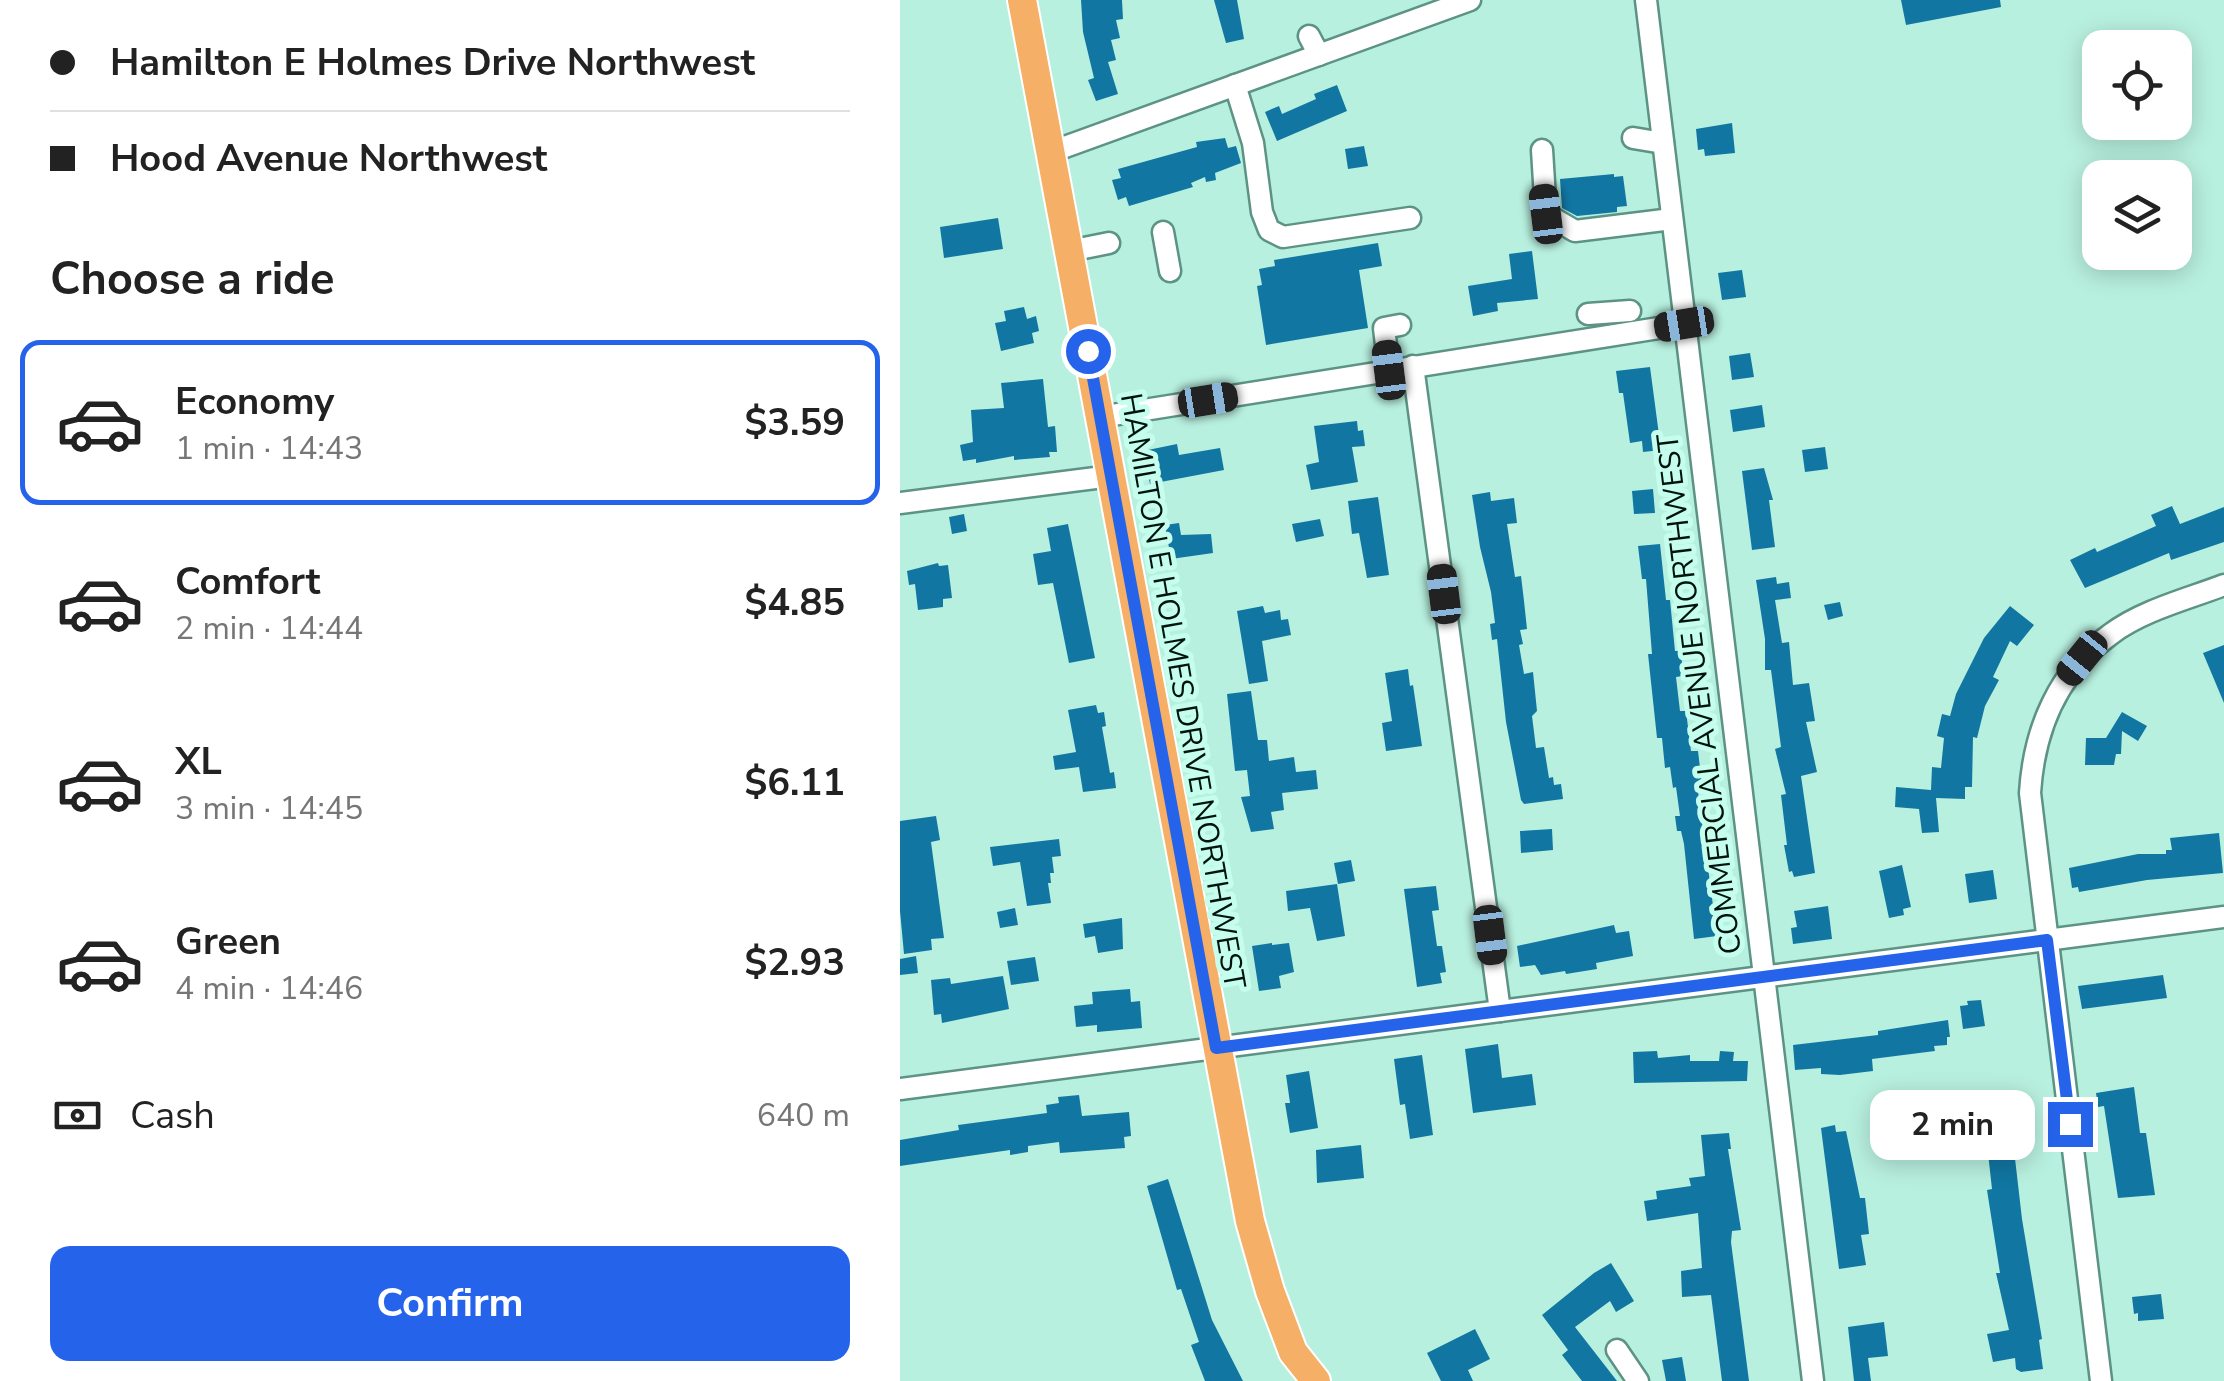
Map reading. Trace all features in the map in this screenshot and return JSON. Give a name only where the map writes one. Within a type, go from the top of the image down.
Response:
[{"type":"main road","name":"HAMILTON E HOLMES DRIVE NORTHWEST","points":[[1022,0],[1250,1221],[1292,1352],[1316,1381]]},
{"type":"street","points":[[1050,152],[1234,86],[1314,45],[1470,0]]},
{"type":"street","name":"COMMERCIAL AVENUE NORTHWEST","points":[[1646,0],[1812,1381]]},
{"type":"street","points":[[1234,86],[1253,143],[1268,230],[1284,238],[1410,218]]},
{"type":"street","points":[[1633,138],[1663,143]]},
{"type":"street","points":[[1542,150],[1546,214],[1575,231],[1672,219]]},
{"type":"street","points":[[1163,232],[1170,271]]},
{"type":"street","points":[[1069,251],[1109,243]]},
{"type":"street","points":[[1588,314],[1630,311]]},
{"type":"street","points":[[1100,418],[1684,324]]},
{"type":"street","points":[[1389,370],[1384,328],[1400,325]]},
{"type":"street","points":[[1414,366],[1500,1011]]},
{"type":"street","points":[[900,504],[1111,476]]},
{"type":"street","points":[[2101,1381],[2030,792],[2038,736],[2064,682],[2082,658],[2113,632],[2224,585]]},
{"type":"street","points":[[900,1090],[2224,917]]},
{"type":"street","points":[[1617,1350],[1638,1381]]},
{"type":"building","points":[[1081,0],[1122,0],[1123,19],[1116,20],[1120,38],[1111,40],[1116,60],[1108,62],[1118,94],[1096,101],[1088,80],[1094,78],[1083,32]]},
{"type":"building","points":[[1214,0],[1237,0],[1244,39],[1226,43]]},
{"type":"building","points":[[1901,0],[2000,0],[2001,7],[1906,25]]},
{"type":"building","points":[[1337,85],[1347,111],[1277,141],[1265,112],[1279,106],[1282,114]]},
{"type":"building","points":[[1732,123],[1735,153],[1705,156],[1704,149],[1698,150],[1696,129]]},
{"type":"building","points":[[1225,138],[1228,148],[1236,146],[1241,163],[1215,173],[1216,180],[1206,182],[1205,177],[1191,183],[1193,187],[1129,206],[1126,197],[1118,200],[1112,180],[1121,178],[1118,169],[1197,147],[1196,142]]},
{"type":"building","points":[[1364,146],[1368,166],[1348,169],[1345,149]]},
{"type":"building","points":[[1623,176],[1627,206],[1617,207],[1617,212],[1577,216],[1562,208],[1560,179]]},
{"type":"building","points":[[998,218],[1003,249],[944,258],[940,227]]},
{"type":"building","points":[[1378,243],[1382,266],[1359,270],[1368,328],[1266,345],[1257,286],[1262,285],[1259,269],[1275,266],[1274,260]]},
{"type":"building","points":[[1532,251],[1538,299],[1497,303],[1498,311],[1473,316],[1468,286],[1512,279],[1509,254]]},
{"type":"building","points":[[1742,270],[1746,297],[1722,300],[1718,273]]},
{"type":"building","points":[[1024,307],[1027,319],[1036,316],[1039,331],[1032,333],[1034,343],[1001,351],[995,323],[1006,321],[1004,311]]},
{"type":"building","points":[[1750,353],[1754,377],[1732,380],[1729,356]]},
{"type":"building","points":[[1650,367],[1661,450],[1643,452],[1642,441],[1630,443],[1616,371]]},
{"type":"building","points":[[1043,379],[1048,427],[1055,426],[1057,452],[1049,452],[1050,457],[963,461],[960,445],[973,442],[971,410],[1004,408],[1001,383]]},
{"type":"building","points":[[1762,405],[1765,427],[1733,432],[1730,410]]},
{"type":"building","points":[[1357,421],[1365,446],[1352,447],[1358,482],[1311,490],[1306,465],[1319,462],[1314,426]]},
{"type":"building","points":[[1177,444],[1179,455],[1220,448],[1224,470],[1150,484],[1143,451]]},
{"type":"building","points":[[1825,447],[1828,469],[1805,472],[1802,450]]},
{"type":"building","points":[[1764,468],[1773,500],[1769,500],[1775,547],[1752,550],[1742,471]]},
{"type":"building","points":[[1653,489],[1655,513],[1634,514],[1632,491]]},
{"type":"building","points":[[1490,492],[1491,501],[1514,498],[1517,523],[1507,524],[1515,577],[1521,576],[1527,629],[1520,630],[1523,644],[1519,645],[1524,674],[1533,672],[1536,748],[1544,747],[1549,778],[1553,777],[1554,785],[1561,784],[1563,799],[1524,804],[1521,800],[1506,722],[1497,639],[1492,640],[1490,624],[1495,623],[1491,592],[1472,495]]},
{"type":"building","points":[[1378,497],[1389,575],[1367,578],[1359,533],[1352,534],[1348,501]]},
{"type":"building","points":[[2172,506],[2180,524],[2224,507],[2224,542],[2171,560],[2169,553],[2085,588],[2070,560],[2156,526],[2151,515]]},
{"type":"building","points":[[964,514],[967,531],[952,534],[949,517]]},
{"type":"building","points":[[1320,519],[1324,536],[1296,542],[1292,524]]},
{"type":"building","points":[[1179,523],[1181,535],[1211,534],[1213,553],[1171,559],[1165,525]]},
{"type":"building","points":[[1068,524],[1095,658],[1069,663],[1053,583],[1038,585],[1033,554],[1051,551],[1047,528]]},
{"type":"building","points":[[1660,544],[1675,651],[1681,651],[1683,676],[1676,677],[1680,711],[1686,711],[1691,751],[1698,751],[1702,784],[1697,784],[1717,936],[1694,939],[1684,844],[1675,816],[1680,816],[1676,787],[1673,788],[1670,767],[1665,768],[1662,738],[1657,738],[1648,654],[1652,654],[1646,579],[1642,579],[1638,546]]},
{"type":"building","points":[[938,563],[948,565],[952,598],[943,599],[943,607],[918,610],[915,584],[909,585],[907,571]]},
{"type":"building","points":[[1776,577],[1777,584],[1789,582],[1791,598],[1775,600],[1782,643],[1789,642],[1793,685],[1809,683],[1815,721],[1806,722],[1817,772],[1801,776],[1815,873],[1794,877],[1789,872],[1784,845],[1781,795],[1786,794],[1775,749],[1781,747],[1771,670],[1765,670],[1765,639],[1756,580]]},
{"type":"building","points":[[1840,602],[1843,616],[1828,620],[1824,605]]},
{"type":"building","points":[[1263,606],[1265,613],[1280,610],[1281,620],[1288,619],[1291,635],[1262,641],[1268,681],[1249,684],[1237,611]]},
{"type":"building","points":[[2010,606],[2034,625],[2017,646],[2010,641],[1993,677],[1999,680],[1985,706],[1977,738],[1973,737],[1972,787],[1965,787],[1965,799],[1936,798],[1939,832],[1922,833],[1919,809],[1895,807],[1896,787],[1931,790],[1932,767],[1941,768],[1944,738],[1937,736],[1942,714],[1950,716],[1956,694],[1984,638]]},
{"type":"building","points":[[2224,645],[2224,703],[2203,653]]},
{"type":"building","points":[[1408,669],[1422,746],[1386,751],[1382,723],[1392,721],[1385,673]]},
{"type":"building","points":[[1251,691],[1258,740],[1267,740],[1269,761],[1294,757],[1296,772],[1316,770],[1318,789],[1282,793],[1284,810],[1271,812],[1274,829],[1251,832],[1241,797],[1250,796],[1247,770],[1235,771],[1227,694]]},
{"type":"building","points":[[1096,705],[1098,713],[1104,712],[1106,726],[1102,727],[1116,788],[1083,792],[1079,767],[1055,770],[1053,756],[1076,752],[1068,710]]},
{"type":"building","points":[[2122,712],[2147,726],[2138,741],[2122,731],[2121,754],[2116,754],[2114,765],[2085,765],[2086,738],[2106,738]]},
{"type":"building","points":[[936,816],[940,840],[931,842],[944,938],[931,939],[932,950],[904,954],[900,821]]},
{"type":"building","points":[[1552,829],[1553,850],[1521,853],[1520,831]]},
{"type":"building","points":[[2219,833],[2223,873],[2147,880],[2079,892],[2078,887],[2072,888],[2069,868],[2138,854],[2166,854],[2166,850],[2172,850],[2170,838]]},
{"type":"building","points":[[1059,839],[1061,856],[1052,857],[1054,873],[1050,873],[1048,883],[1051,903],[1027,906],[1020,862],[993,866],[990,847]]},
{"type":"building","points":[[1351,860],[1355,881],[1338,884],[1334,863]]},
{"type":"building","points":[[1902,865],[1911,907],[1903,909],[1904,915],[1889,918],[1879,871]]},
{"type":"building","points":[[1993,870],[1997,899],[1969,903],[1965,874]]},
{"type":"building","points":[[1337,884],[1345,936],[1317,941],[1310,908],[1288,911],[1286,891]]},
{"type":"building","points":[[1436,886],[1439,910],[1432,911],[1446,972],[1440,973],[1442,983],[1417,987],[1404,889]]},
{"type":"building","points":[[1828,906],[1832,939],[1793,944],[1791,928],[1797,927],[1794,911]]},
{"type":"building","points":[[1015,908],[1018,925],[1000,928],[997,912]]},
{"type":"building","points":[[1122,918],[1123,949],[1098,953],[1095,936],[1085,938],[1083,924]]},
{"type":"building","points":[[1614,925],[1616,933],[1629,931],[1633,956],[1596,963],[1597,969],[1566,974],[1565,971],[1541,975],[1535,965],[1520,967],[1517,946]]},
{"type":"building","points":[[1289,943],[1294,972],[1279,976],[1281,988],[1259,991],[1252,946]]},
{"type":"building","points":[[916,956],[918,973],[900,975],[900,959]]},
{"type":"building","points":[[1035,957],[1039,981],[1011,985],[1007,961]]},
{"type":"building","points":[[2163,975],[2167,998],[2082,1009],[2078,986]]},
{"type":"building","points":[[1003,976],[1009,1009],[942,1023],[941,1014],[934,1015],[931,980],[950,978],[951,984]]},
{"type":"building","points":[[1130,989],[1131,1002],[1140,1001],[1142,1028],[1097,1032],[1097,1025],[1076,1027],[1074,1006],[1093,1004],[1092,992]]},
{"type":"building","points":[[1981,1000],[1985,1026],[1963,1029],[1960,1006]]},
{"type":"building","points":[[1948,1020],[1947,1045],[1934,1046],[1935,1051],[1872,1059],[1873,1071],[1840,1075],[1821,1074],[1821,1068],[1795,1070],[1793,1045],[1878,1035],[1878,1031]]},
{"type":"building","points":[[1498,1044],[1502,1078],[1532,1074],[1536,1105],[1473,1113],[1465,1049]]},
{"type":"building","points":[[1657,1051],[1658,1058],[1690,1055],[1690,1061],[1719,1061],[1720,1051],[1734,1052],[1733,1061],[1748,1061],[1747,1081],[1634,1083],[1633,1052]]},
{"type":"building","points":[[1422,1055],[1433,1135],[1410,1139],[1405,1104],[1400,1105],[1394,1059]]},
{"type":"building","points":[[1309,1071],[1318,1128],[1290,1133],[1286,1075]]},
{"type":"building","points":[[2134,1087],[2155,1195],[2118,1198],[2104,1106],[2098,1107],[2096,1093]]},
{"type":"building","points":[[1079,1095],[1082,1116],[1129,1112],[1131,1136],[1124,1137],[1125,1148],[1060,1153],[1059,1142],[1028,1146],[1028,1152],[1010,1155],[1010,1150],[900,1166],[900,1140],[959,1130],[958,1125],[1047,1113],[1046,1105],[1059,1103],[1058,1097]]},
{"type":"building","points":[[2008,1098],[2022,1219],[2042,1339],[2039,1340],[2043,1369],[2021,1372],[2016,1369],[2015,1358],[1993,1362],[1987,1334],[2009,1330],[1996,1273],[2000,1273],[1987,1190],[1992,1189],[1985,1126],[1973,1127],[1970,1104]]},
{"type":"building","points":[[1835,1125],[1836,1132],[1846,1131],[1860,1198],[1865,1198],[1869,1234],[1861,1235],[1866,1265],[1839,1269],[1821,1128]]},
{"type":"building","points":[[1729,1133],[1741,1230],[1732,1231],[1731,1242],[1749,1381],[1722,1381],[1711,1295],[1682,1297],[1681,1271],[1702,1268],[1698,1213],[1647,1221],[1644,1201],[1657,1199],[1656,1191],[1691,1186],[1689,1178],[1705,1176],[1701,1135]]},
{"type":"building","points":[[1361,1145],[1364,1178],[1317,1183],[1316,1150]]},
{"type":"building","points":[[1168,1179],[1212,1320],[1243,1381],[1205,1381],[1191,1345],[1199,1342],[1181,1289],[1177,1290],[1147,1186]]},
{"type":"building","points":[[1611,1263],[1634,1301],[1616,1312],[1610,1301],[1575,1327],[1617,1381],[1582,1381],[1562,1355],[1568,1350],[1542,1315]]},
{"type":"building","points":[[2161,1294],[2164,1319],[2138,1321],[2132,1297]]},
{"type":"building","points":[[1884,1322],[1888,1356],[1868,1358],[1871,1381],[1854,1381],[1848,1327]]},
{"type":"building","points":[[1475,1329],[1490,1359],[1468,1370],[1473,1381],[1441,1381],[1427,1353]]},
{"type":"building","points":[[1682,1357],[1686,1381],[1666,1381],[1662,1360]]},
{"type":"route","points":[[1088,351],[1216,1048],[2047,940],[2070,1124]]}]
